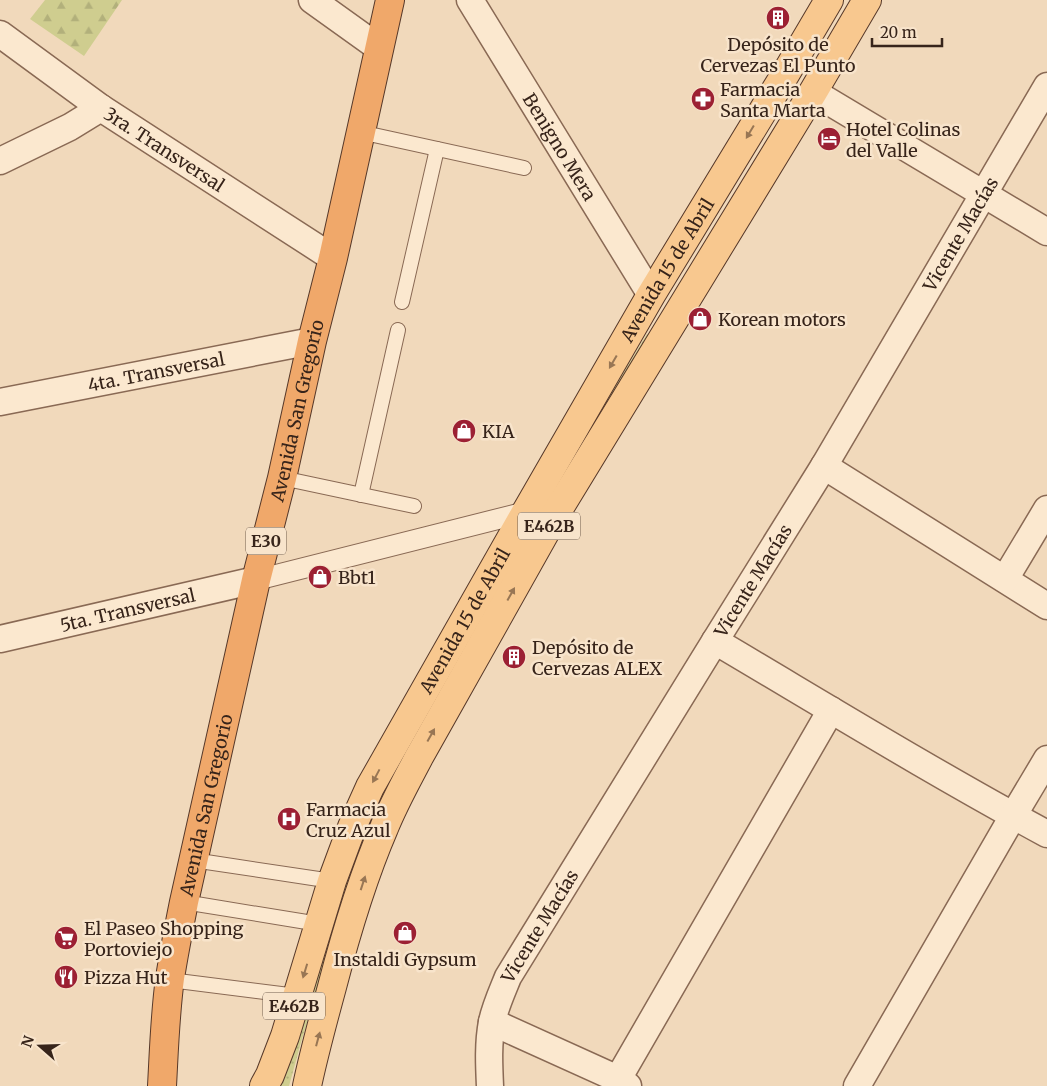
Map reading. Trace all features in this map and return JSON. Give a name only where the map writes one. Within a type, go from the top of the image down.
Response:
[{"type":"highway","name":"Avenida San Gregorio","points":[[162,1086],[164,1035],[170,980],[184,902],[256,580],[282,478],[333,258],[390,0]]},
{"type":"main road","name":"Avenida 15 de Abril","points":[[264,1086],[270,1076],[285,1036],[332,881],[352,827],[370,787],[651,295],[829,0]]},
{"type":"main road","name":"Avenida 15 de Abril","points":[[307,1086],[318,1038],[350,922],[384,827],[399,794],[555,515],[867,0]]},
{"type":"street","points":[[312,0],[379,48]]},
{"type":"street","name":"Benigno Mera","points":[[470,0],[651,295]]},
{"type":"street","name":"3ra. Transversal","points":[[0,34],[102,108],[333,258]]},
{"type":"street","name":"Vicente Macías","points":[[490,1086],[489,1056],[492,1022],[498,1000],[508,978],[824,466],[1047,86]]},
{"type":"street","points":[[813,92],[1047,232]]},
{"type":"street","points":[[0,161],[70,127],[102,108]]},
{"type":"street","name":"4ta. Transversal","points":[[0,402],[312,342]]},
{"type":"street","points":[[824,466],[1047,606]]},
{"type":"street","points":[[1005,579],[1047,509]]},
{"type":"street","points":[[256,580],[526,512]]},
{"type":"street","name":"5ta. Transversal","points":[[0,639],[256,580]]},
{"type":"street","points":[[715,641],[1013,816],[1047,834]]},
{"type":"street","points":[[492,1022],[623,1082],[831,710]]},
{"type":"street","points":[[857,1086],[1047,759]]},
{"type":"lane","points":[[360,132],[524,168]]},
{"type":"lane","points":[[402,302],[438,149]]},
{"type":"lane","points":[[362,495],[398,330]]},
{"type":"lane","points":[[282,478],[414,506]]},
{"type":"lane","points":[[193,860],[332,881]]},
{"type":"lane","points":[[184,902],[319,924]]},
{"type":"lane","points":[[170,980],[297,996]]},
{"type":"green space","points":[[45,0],[122,0],[84,56],[30,19]]},
{"type":"green space","points":[[647,334],[649,335],[352,877],[289,1086],[279,1086],[347,876],[374,807],[535,519]]},
{"type":"place","name":"Depósito de Cervezas El Punto","points":[[778,18]]},
{"type":"place","name":"Farmacia Santa Marta","points":[[703,99]]},
{"type":"place","name":"Hotel Colinas del Valle","points":[[829,139]]},
{"type":"place","name":"Korean motors","points":[[700,319]]},
{"type":"place","name":"KIA","points":[[464,431]]},
{"type":"place","name":"Bbt1","points":[[320,577]]},
{"type":"place","name":"Depósito de Cervezas ALEX","points":[[514,657]]},
{"type":"place","name":"Farmacia Cruz Azul","points":[[289,819]]},
{"type":"place","name":"Instaldi Gypsum","points":[[405,933]]},
{"type":"place","name":"El Paseo Shopping Portoviejo","points":[[66,938]]},
{"type":"place","name":"Pizza Hut","points":[[66,977]]}]
